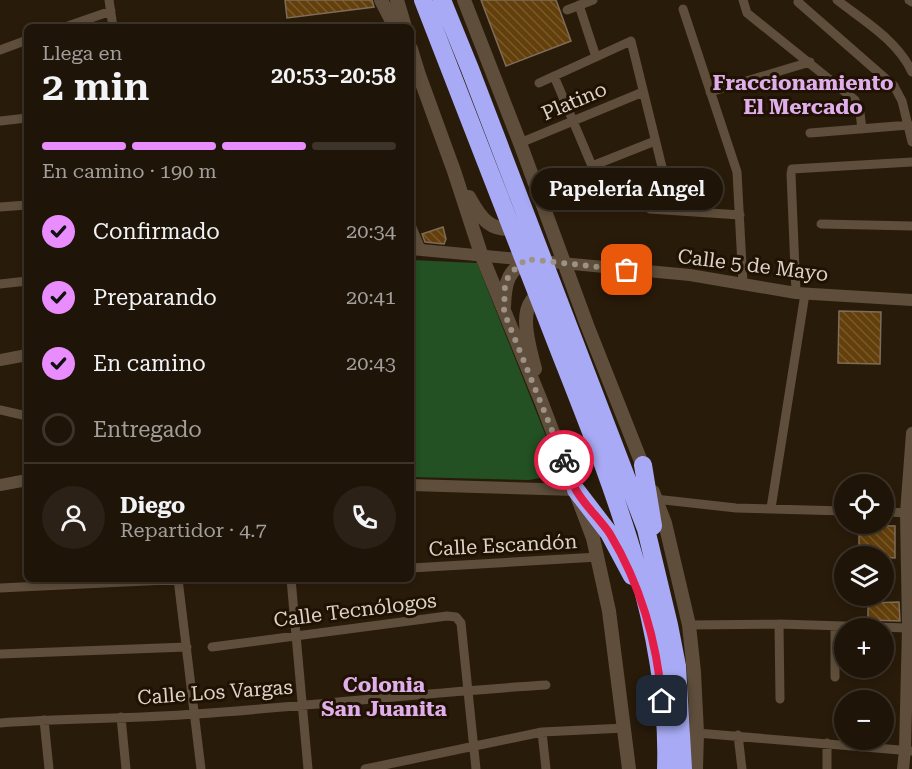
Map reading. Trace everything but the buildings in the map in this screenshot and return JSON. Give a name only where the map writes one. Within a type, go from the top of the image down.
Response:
[{"type":"highway","points":[[417,0],[434,28]]},
{"type":"highway","points":[[423,0],[598,426],[646,529],[669,625]]},
{"type":"highway","points":[[444,0],[598,426],[636,558],[683,769]]},
{"type":"highway","points":[[643,465],[676,666],[666,769]]},
{"type":"highway","points":[[576,490],[609,533],[629,570],[650,622]]},
{"type":"main road","points":[[381,0],[393,24]]},
{"type":"main road","points":[[397,0],[404,24]]},
{"type":"main road","points":[[464,0],[665,523],[689,625],[697,733],[696,769]]},
{"type":"main road","points":[[414,59],[481,254],[541,401],[593,538],[609,611],[629,769]]},
{"type":"main road","points":[[414,66],[419,75]]},
{"type":"main road","points":[[454,171],[481,217],[498,229],[522,227],[532,221],[538,213],[538,195],[534,182]]},
{"type":"main road","points":[[504,312],[507,279],[526,259],[546,243],[549,237],[549,221]]},
{"type":"main road","points":[[541,401],[525,321],[532,303],[540,294],[559,294],[587,325]]},
{"type":"street","points":[[109,0],[113,24]]},
{"type":"street","points":[[567,10],[593,0]]},
{"type":"street","points":[[743,0],[747,13],[855,100],[860,113],[862,129]]},
{"type":"street","points":[[837,0],[891,42],[905,57],[912,72]]},
{"type":"street","points":[[798,1],[894,86],[902,101],[912,142]]},
{"type":"street","points":[[579,5],[597,57]]},
{"type":"street","points":[[683,9],[737,172],[743,284]]},
{"type":"street","points":[[73,24],[111,11]]},
{"type":"street","points":[[0,50],[24,41]]},
{"type":"street","points":[[539,83],[631,41],[662,167]]},
{"type":"street","points":[[710,92],[810,62]]},
{"type":"street","points":[[554,76],[592,166],[655,141]]},
{"type":"street","name":"Platino","points":[[520,143],[643,92]]},
{"type":"street","points":[[0,121],[24,118]]},
{"type":"street","points":[[810,133],[909,125]]},
{"type":"street","points":[[771,508],[800,293],[792,168],[912,162]]},
{"type":"street","points":[[0,207],[24,205]]},
{"type":"street","points":[[650,209],[740,215]]},
{"type":"street","points":[[821,224],[912,226]]},
{"type":"street","name":"Calle 5 de Mayo","points":[[416,249],[481,254],[565,265],[690,275],[800,293],[912,300]]},
{"type":"street","points":[[0,284],[24,281]]},
{"type":"street","points":[[0,360],[24,356]]},
{"type":"street","points":[[0,410],[24,415]]},
{"type":"street","points":[[903,769],[909,751],[909,513],[912,433]]},
{"type":"street","points":[[0,485],[24,481]]},
{"type":"street","points":[[414,485],[576,490]]},
{"type":"street","points":[[655,499],[736,508],[834,511]]},
{"type":"street","points":[[894,512],[909,513]]},
{"type":"street","name":"Calle Escandón","points":[[414,568],[598,558]]},
{"type":"street","points":[[0,588],[119,582]]},
{"type":"street","points":[[178,582],[201,769]]},
{"type":"street","points":[[291,582],[308,769]]},
{"type":"street","name":"Calle Tecnólogos","points":[[212,647],[447,616],[456,617],[461,623],[476,769]]},
{"type":"street","points":[[779,624],[780,699]]},
{"type":"street","points":[[689,625],[834,626]]},
{"type":"street","points":[[894,628],[908,628]]},
{"type":"street","points":[[0,654],[186,647]]},
{"type":"street","name":"Calle Los Vargas","points":[[0,723],[195,714],[468,689],[546,685]]},
{"type":"street","points":[[121,717],[126,769]]},
{"type":"street","points":[[44,720],[49,769]]},
{"type":"street","points":[[365,769],[409,764],[542,732],[625,728]]},
{"type":"street","points":[[542,732],[546,769]]},
{"type":"street","points":[[697,733],[909,751]]},
{"type":"street","points":[[738,735],[742,769]]},
{"type":"street","points":[[827,743],[827,769]]},
{"type":"green space","points":[[414,260],[477,263],[561,474],[529,480],[414,477]]},
{"type":"way so far","points":[[564,460],[504,312],[505,285],[512,272],[526,259],[627,270]]},
{"type":"place","name":"Papelería Angel","points":[[627,270]]},
{"type":"district","name":"Fraccionamiento El Mercado","points":[[803,95]]},
{"type":"district","name":"Colonia San Juanita","points":[[384,697]]},
{"type":"route","points":[[564,460],[576,490],[609,533],[629,570],[650,622],[659,669],[662,701]]}]
